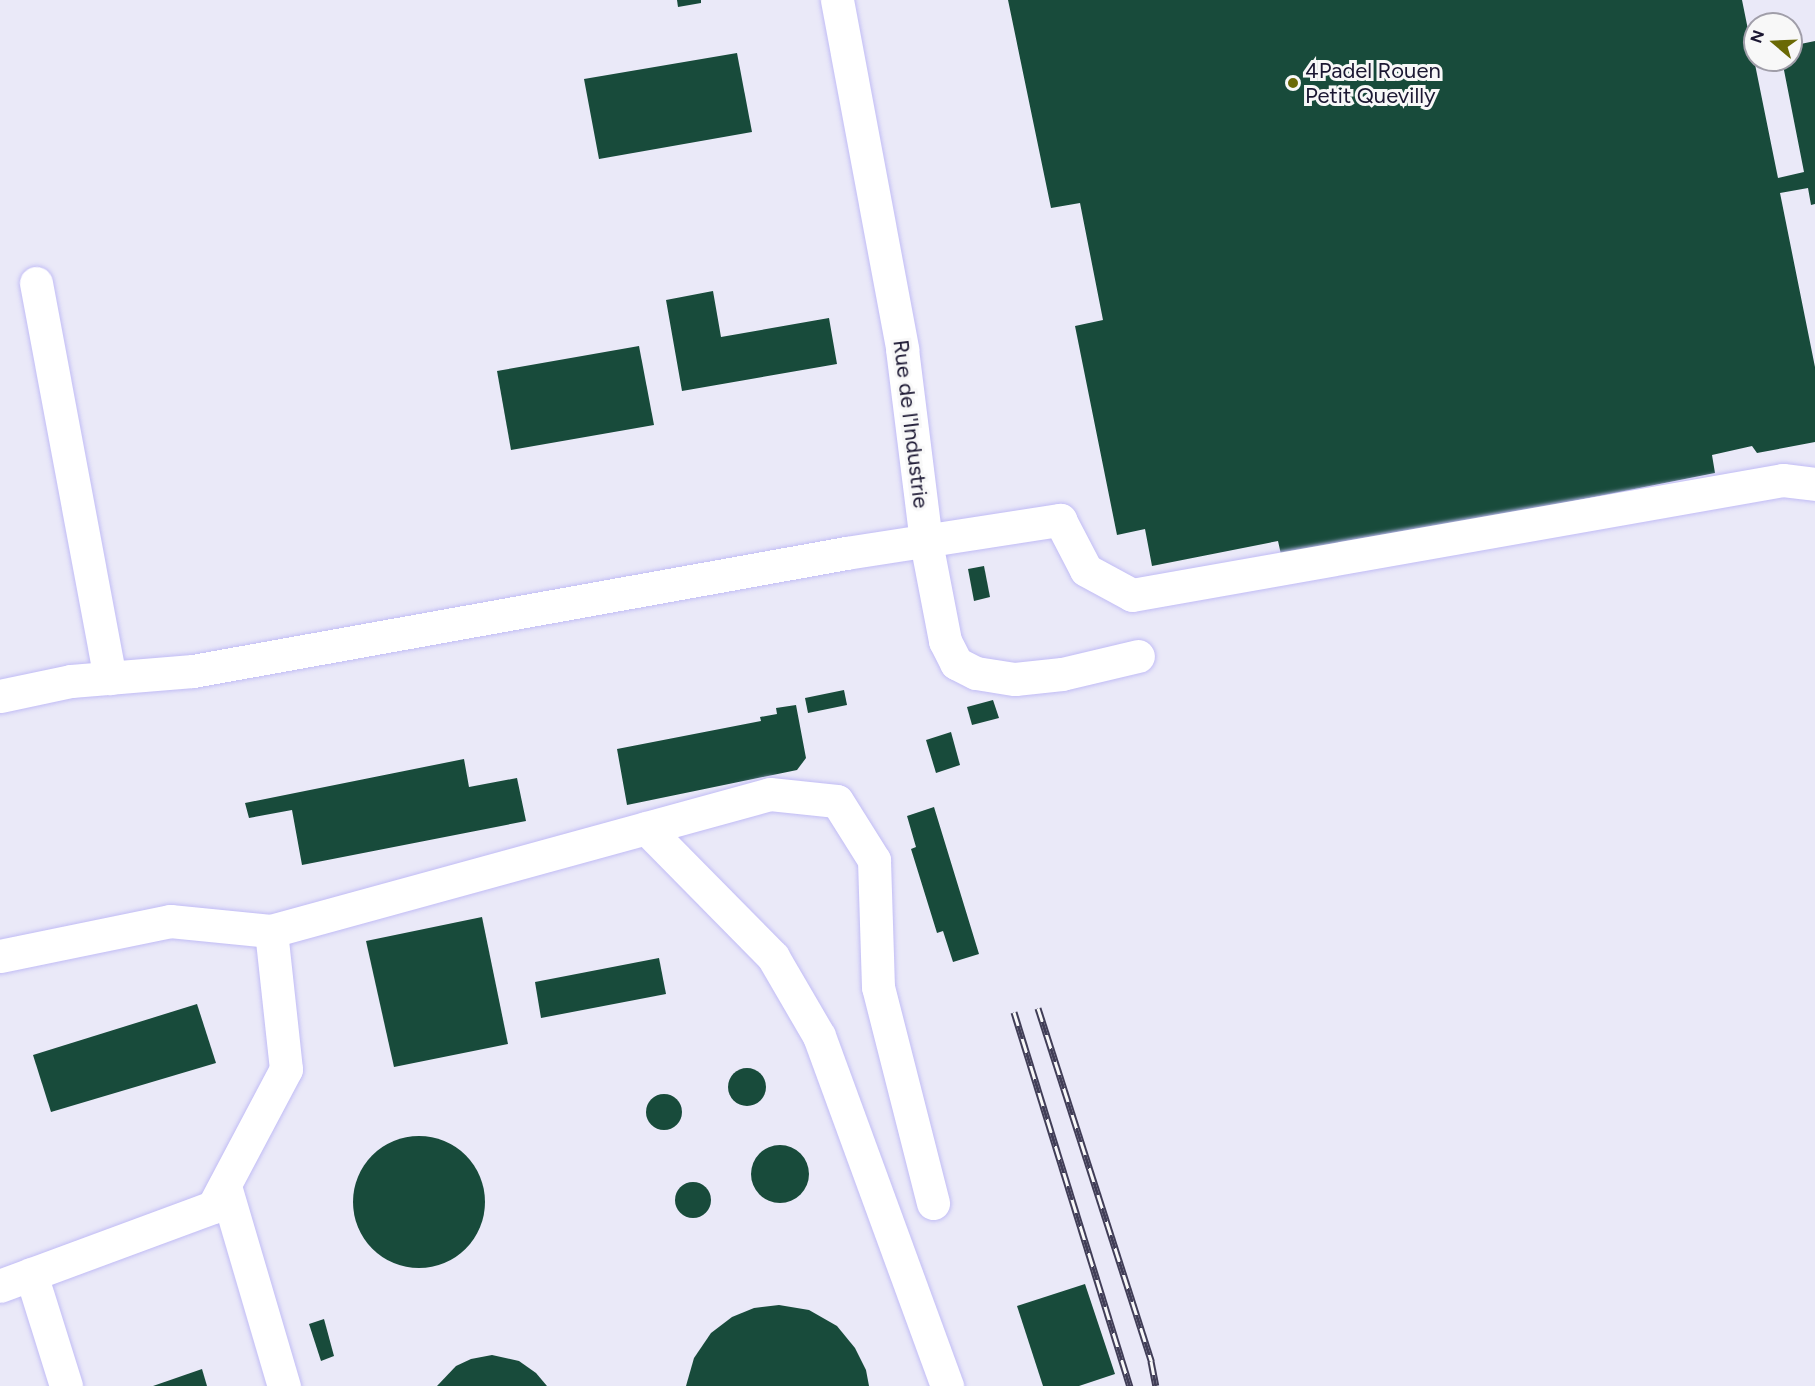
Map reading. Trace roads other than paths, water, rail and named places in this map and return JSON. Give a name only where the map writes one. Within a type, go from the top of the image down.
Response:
[{"type":"street","name":"Rue de l'Industrie","points":[[837,0],[902,349],[926,542],[945,641],[957,663],[976,673],[1015,679],[1062,674],[1138,656]]},
{"type":"street","points":[[36,283],[110,678]]},
{"type":"street","points":[[0,696],[71,681],[194,671],[846,554],[1060,520],[1086,570],[1132,595],[1783,480],[1815,484]]},
{"type":"street","points":[[0,956],[170,921],[271,931],[770,794],[837,801],[874,860],[878,987],[933,1203]]},
{"type":"street","points":[[646,828],[773,957],[819,1036],[947,1386]]},
{"type":"street","points":[[0,1286],[213,1207],[286,1069],[271,931]]},
{"type":"street","points":[[225,1186],[284,1386]]},
{"type":"street","points":[[31,1274],[66,1386]]},
{"type":"railway","points":[[1038,1008],[1151,1361],[1156,1386]]},
{"type":"railway","points":[[1014,1012],[1130,1386]]},
{"type":"place","name":"4Padel Rouen Petit Quevilly","points":[[1293,83]]}]
